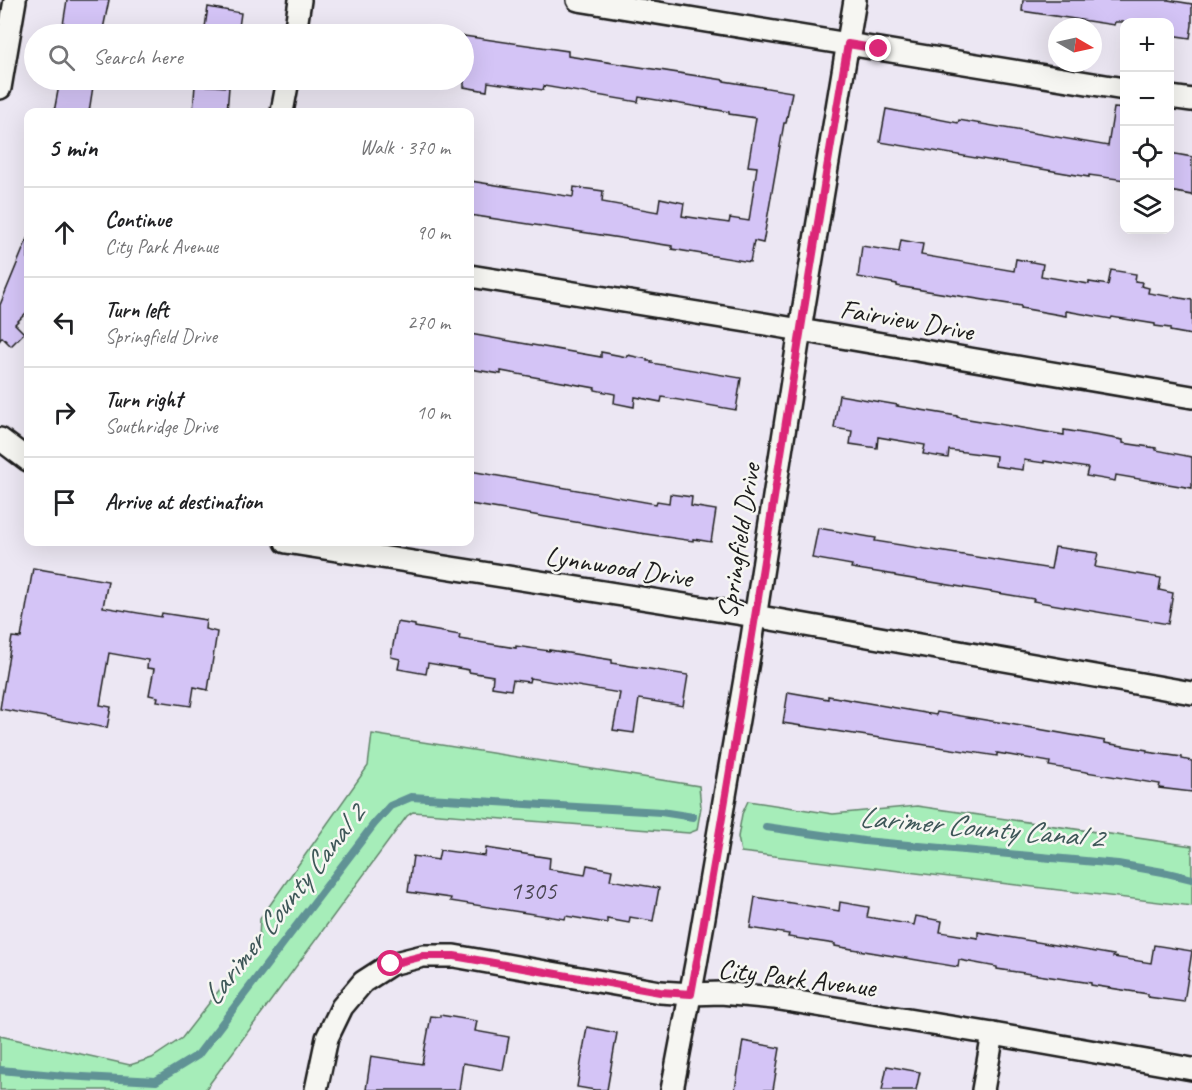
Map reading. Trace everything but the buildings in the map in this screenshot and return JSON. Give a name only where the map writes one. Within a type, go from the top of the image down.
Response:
[{"type":"street","points":[[0,88],[15,0]]},
{"type":"street","points":[[296,24],[300,0]]},
{"type":"street","points":[[578,0],[1120,88]]},
{"type":"street","name":"Springfield Drive","points":[[672,1090],[691,994],[755,616],[855,0]]},
{"type":"street","points":[[283,108],[286,90]]},
{"type":"street","points":[[1174,98],[1192,100]]},
{"type":"street","name":"Fairview Drive","points":[[474,277],[1192,397]]},
{"type":"street","points":[[0,439],[24,457]]},
{"type":"street","name":"Lynnwood Drive","points":[[309,546],[755,616],[1192,693]]},
{"type":"street","name":"City Park Avenue","points":[[316,1090],[327,1038],[342,1007],[363,982],[391,964],[423,956],[454,956],[660,992],[721,993],[774,998],[1192,1069]]},
{"type":"street","points":[[983,1090],[993,1034]]},
{"type":"green space","points":[[372,734],[699,786],[701,807],[697,830],[689,833],[413,812],[407,816],[205,1090],[0,1090],[0,1036],[130,1065],[152,1058],[182,1038],[259,939],[260,919],[368,766]]},
{"type":"green space","points":[[748,801],[833,814],[917,806],[1192,846],[1192,906],[741,852],[738,837],[742,814]]},
{"type":"waterway","name":"Larimer County Canal 2","points":[[0,1070],[156,1081],[198,1055],[374,824],[390,806],[411,797],[661,812],[693,817]]},
{"type":"waterway","name":"Larimer County Canal 2","points":[[766,827],[864,841],[1118,864],[1192,879]]},
{"type":"route","points":[[391,964],[423,956],[454,956],[660,992],[691,994],[751,644],[848,44],[879,49]]}]
